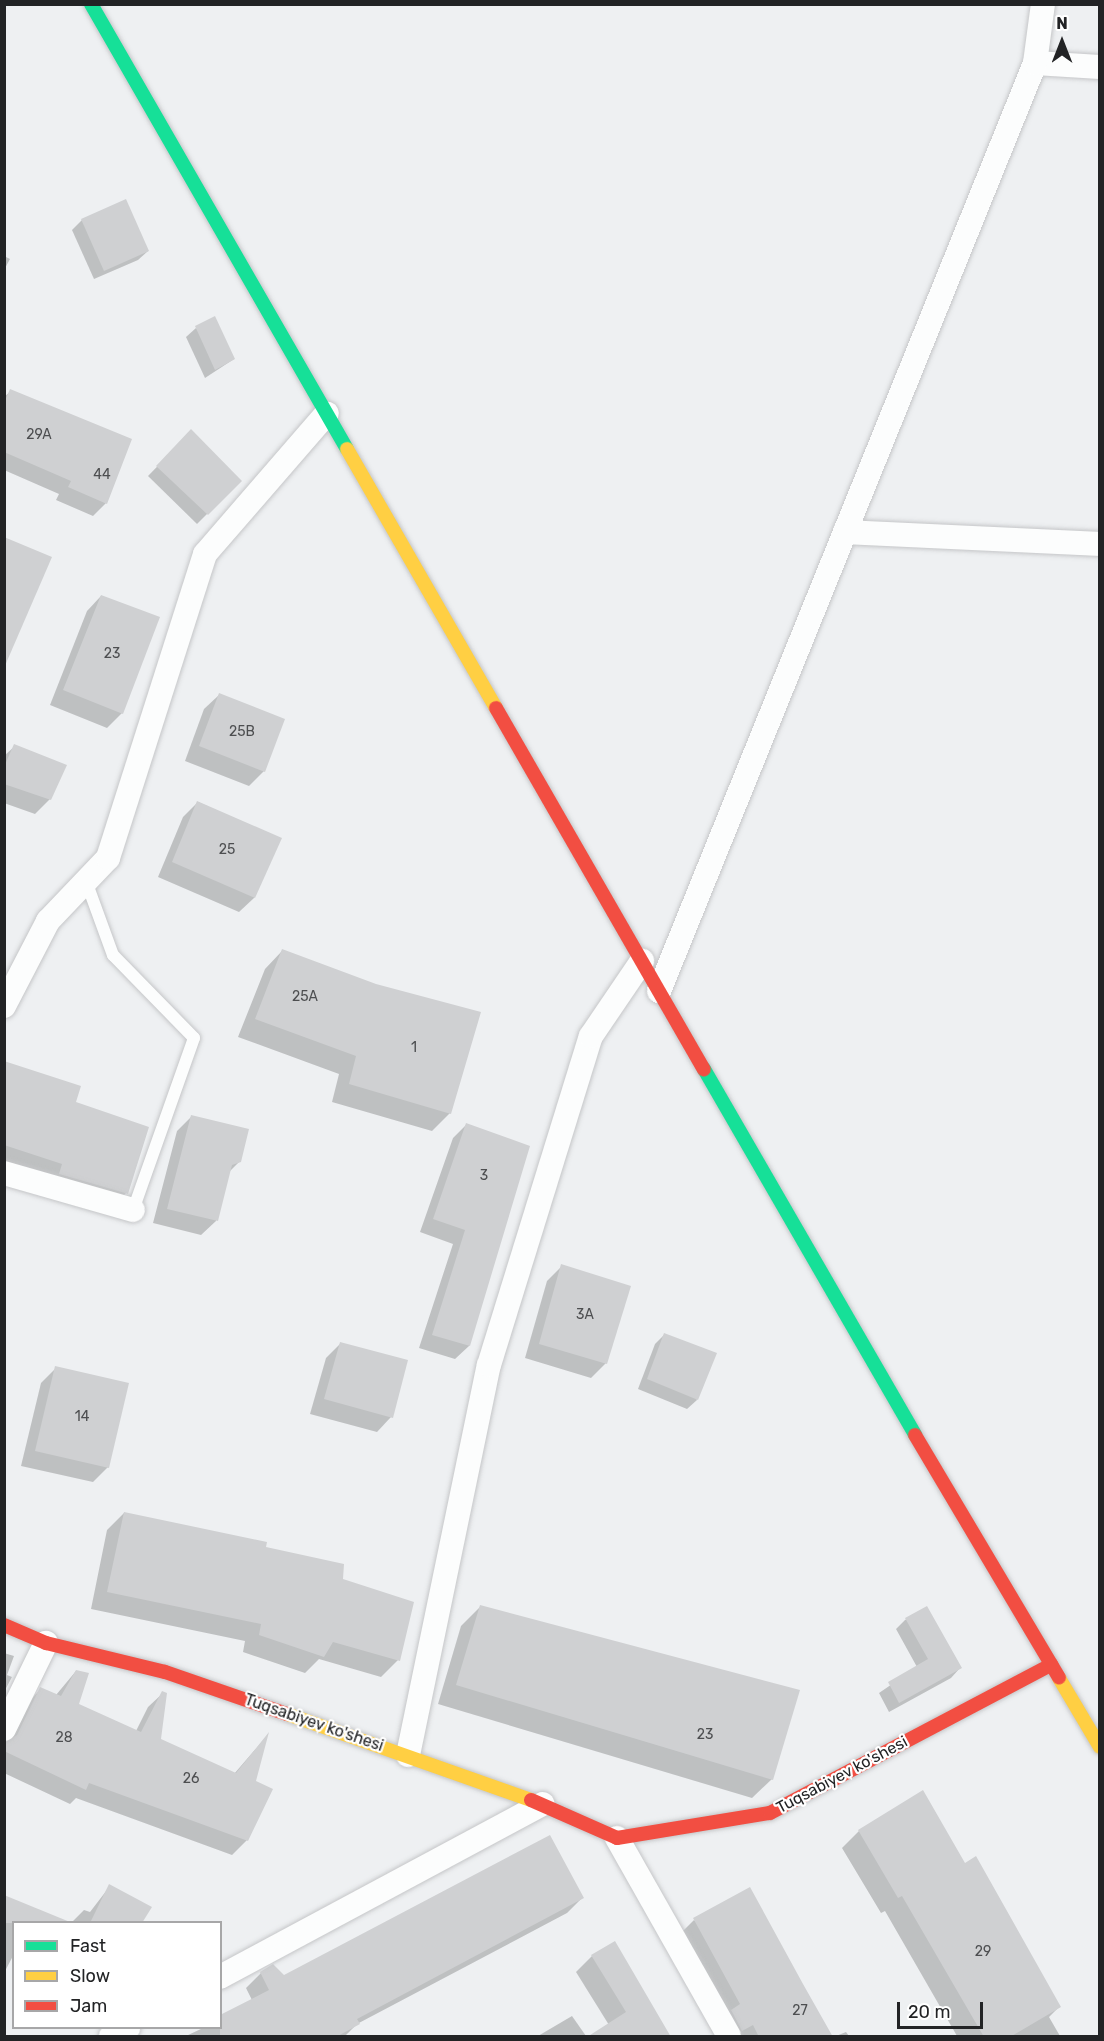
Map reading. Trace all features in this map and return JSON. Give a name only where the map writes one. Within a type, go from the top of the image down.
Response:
[{"type":"main road","points":[[91,4],[642,961],[1100,1747]]},
{"type":"main road","name":"Tuqsabiyev ko'shesi","points":[[4,1625],[46,1643],[165,1672],[408,1755],[542,1804],[618,1838],[770,1813],[1051,1665]]},
{"type":"street","points":[[659,990],[1035,63],[1043,4]]},
{"type":"street","points":[[1035,63],[1100,67]]},
{"type":"street","points":[[4,1006],[48,921],[108,858],[205,554],[327,413]]},
{"type":"street","points":[[845,532],[1100,544]]},
{"type":"street","points":[[408,1755],[489,1365],[591,1036],[642,961]]},
{"type":"street","points":[[4,1173],[133,1210]]},
{"type":"street","points":[[4,1729],[46,1643]]},
{"type":"street","points":[[222,1976],[542,1804]]},
{"type":"street","points":[[618,1838],[729,2037]]},
{"type":"street","points":[[111,2037],[126,2029]]},
{"type":"lane","points":[[86,881],[112,955],[194,1038],[133,1210]]},
{"type":"building","points":[[126,199],[149,251],[104,271],[81,219]]},
{"type":"building","points":[[215,316],[235,359],[215,370],[195,326]]},
{"type":"building","points":[[10,389],[132,439],[107,504],[68,487],[71,481],[4,452],[4,403]]},
{"type":"building","points":[[191,429],[242,481],[208,515],[156,466]]},
{"type":"building","points":[[4,537],[52,557],[4,668]]},
{"type":"building","points":[[101,595],[160,617],[123,714],[63,690]]},
{"type":"building","points":[[219,693],[285,719],[265,772],[199,746]]},
{"type":"building","points":[[14,744],[67,765],[51,800],[4,784],[4,767]]},
{"type":"building","points":[[197,801],[282,838],[255,898],[172,862]]},
{"type":"building","points":[[282,949],[376,984],[481,1012],[451,1114],[349,1084],[356,1056],[255,1019]]},
{"type":"building","points":[[4,1061],[81,1086],[76,1102],[149,1127],[128,1194],[59,1174],[62,1164],[4,1145]]},
{"type":"building","points":[[191,1115],[249,1129],[241,1162],[232,1165],[218,1221],[167,1209]]},
{"type":"building","points":[[466,1123],[530,1146],[470,1346],[432,1335],[465,1230],[433,1219]]},
{"type":"building","points":[[561,1264],[631,1286],[607,1364],[539,1344]]},
{"type":"building","points":[[664,1333],[717,1353],[698,1400],[647,1379]]},
{"type":"building","points":[[340,1342],[408,1360],[393,1418],[324,1399]]},
{"type":"building","points":[[55,1366],[129,1383],[109,1468],[35,1451]]},
{"type":"building","points":[[124,1512],[267,1542],[266,1547],[344,1564],[343,1579],[414,1602],[400,1661],[333,1642],[324,1657],[259,1635],[261,1624],[107,1592]]},
{"type":"building","points":[[480,1605],[800,1690],[773,1780],[456,1685]]},
{"type":"building","points":[[927,1606],[962,1668],[899,1703],[888,1682],[928,1659],[905,1618]]},
{"type":"building","points":[[76,1670],[89,1673],[79,1704],[141,1732],[162,1691],[167,1693],[161,1739],[236,1773],[269,1732],[256,1781],[273,1789],[248,1841],[89,1783],[86,1790],[4,1751],[4,1743],[17,1735],[40,1687],[61,1696]]},
{"type":"building","points":[[923,1790],[965,1863],[976,1856],[1061,2007],[1010,2037],[984,2037],[902,1896],[898,1898],[858,1830]]},
{"type":"building","points":[[550,1835],[584,1898],[357,2019],[360,2024],[336,2037],[220,2037],[222,2014],[269,1990],[260,1972],[273,1964],[284,1975]]},
{"type":"building","points":[[109,1884],[152,1907],[143,1921],[91,1921]]},
{"type":"building","points":[[750,1887],[833,2037],[759,2037],[753,2025],[742,2031],[731,2010],[740,2004],[693,1918]]},
{"type":"building","points":[[4,1895],[68,1921],[12,1921],[12,1923],[4,1923]]},
{"type":"building","points":[[615,1941],[671,2037],[587,2037],[626,2012],[591,1955]]},
{"type":"traffic: fast","points":[[91,4],[347,449]]},
{"type":"traffic: fast","points":[[704,1069],[915,1435]]},
{"type":"traffic: slow","points":[[347,449],[496,708]]},
{"type":"traffic: slow","points":[[1059,1678],[1100,1747]]},
{"type":"traffic: slow","points":[[287,1714],[531,1800]]},
{"type":"traffic: jam","points":[[496,708],[704,1069]]},
{"type":"traffic: jam","points":[[915,1435],[1059,1678]]},
{"type":"traffic: jam","points":[[4,1625],[46,1643],[165,1672],[287,1714]]},
{"type":"traffic: jam","points":[[531,1800],[617,1838],[770,1813],[1051,1665]]}]
